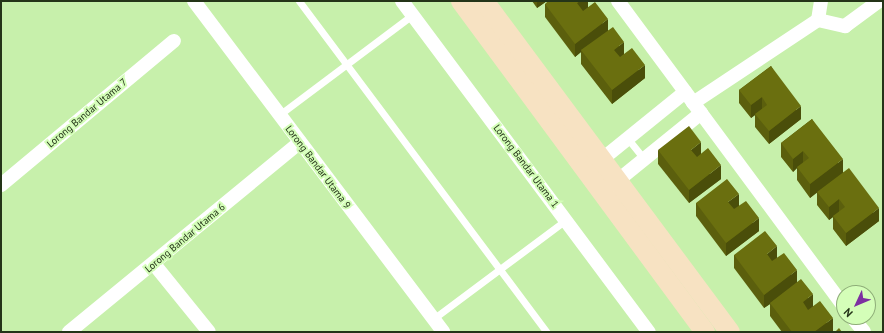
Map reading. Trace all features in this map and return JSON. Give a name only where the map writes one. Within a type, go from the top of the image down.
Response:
[{"type":"street","name":"Lorong Bandar Utama 9","points":[[194,1],[443,332]]},
{"type":"street","name":"Lorong Bandar Utama 1","points":[[402,1],[649,332]]},
{"type":"street","points":[[461,1],[595,165]]},
{"type":"street","points":[[484,1],[610,187],[705,332]]},
{"type":"street","points":[[618,1],[836,295]]},
{"type":"street","points":[[818,20],[821,1]]},
{"type":"street","points":[[595,165],[628,139],[693,103],[818,20],[845,26],[879,1]]},
{"type":"street","name":"Lorong Bandar Utama 7","points":[[1,185],[174,41]]},
{"type":"street","points":[[610,187],[644,160],[693,103]]},
{"type":"street","name":"Lorong Bandar Utama 6","points":[[69,332],[154,264],[300,142]]},
{"type":"street","points":[[610,187],[730,332]]},
{"type":"street","points":[[154,264],[209,332]]},
{"type":"lane","points":[[299,1],[547,332]]},
{"type":"lane","points":[[279,115],[412,15]]},
{"type":"lane","points":[[628,139],[644,160]]},
{"type":"lane","points":[[433,319],[566,220]]},
{"type":"building","points":[[548,1],[580,1],[577,3],[583,11],[595,2],[608,19],[575,44],[545,4]]},
{"type":"building","points":[[613,27],[624,42],[614,50],[620,57],[632,48],[645,65],[612,90],[581,50]]},
{"type":"building","points":[[771,66],[801,106],[769,131],[755,114],[767,105],[762,97],[751,105],[739,90]]},
{"type":"building","points":[[812,119],[843,159],[810,184],[797,167],[809,158],[803,151],[793,159],[781,143]]},
{"type":"building","points":[[689,126],[701,142],[691,150],[697,157],[708,148],[721,165],[689,190],[658,150]]},
{"type":"building","points":[[849,168],[879,208],[846,233],[833,216],[845,207],[839,199],[829,207],[817,192]]},
{"type":"building","points":[[727,179],[739,194],[728,202],[734,209],[746,201],[759,218],[726,243],[696,203]]},
{"type":"building","points":[[765,231],[777,246],[767,254],[772,261],[784,253],[797,270],[764,295],[734,255]]},
{"type":"building","points":[[801,279],[813,294],[803,302],[808,310],[820,301],[833,318],[814,332],[792,332],[770,303]]},
{"type":"building","points":[[839,328],[842,332],[835,332]]}]
